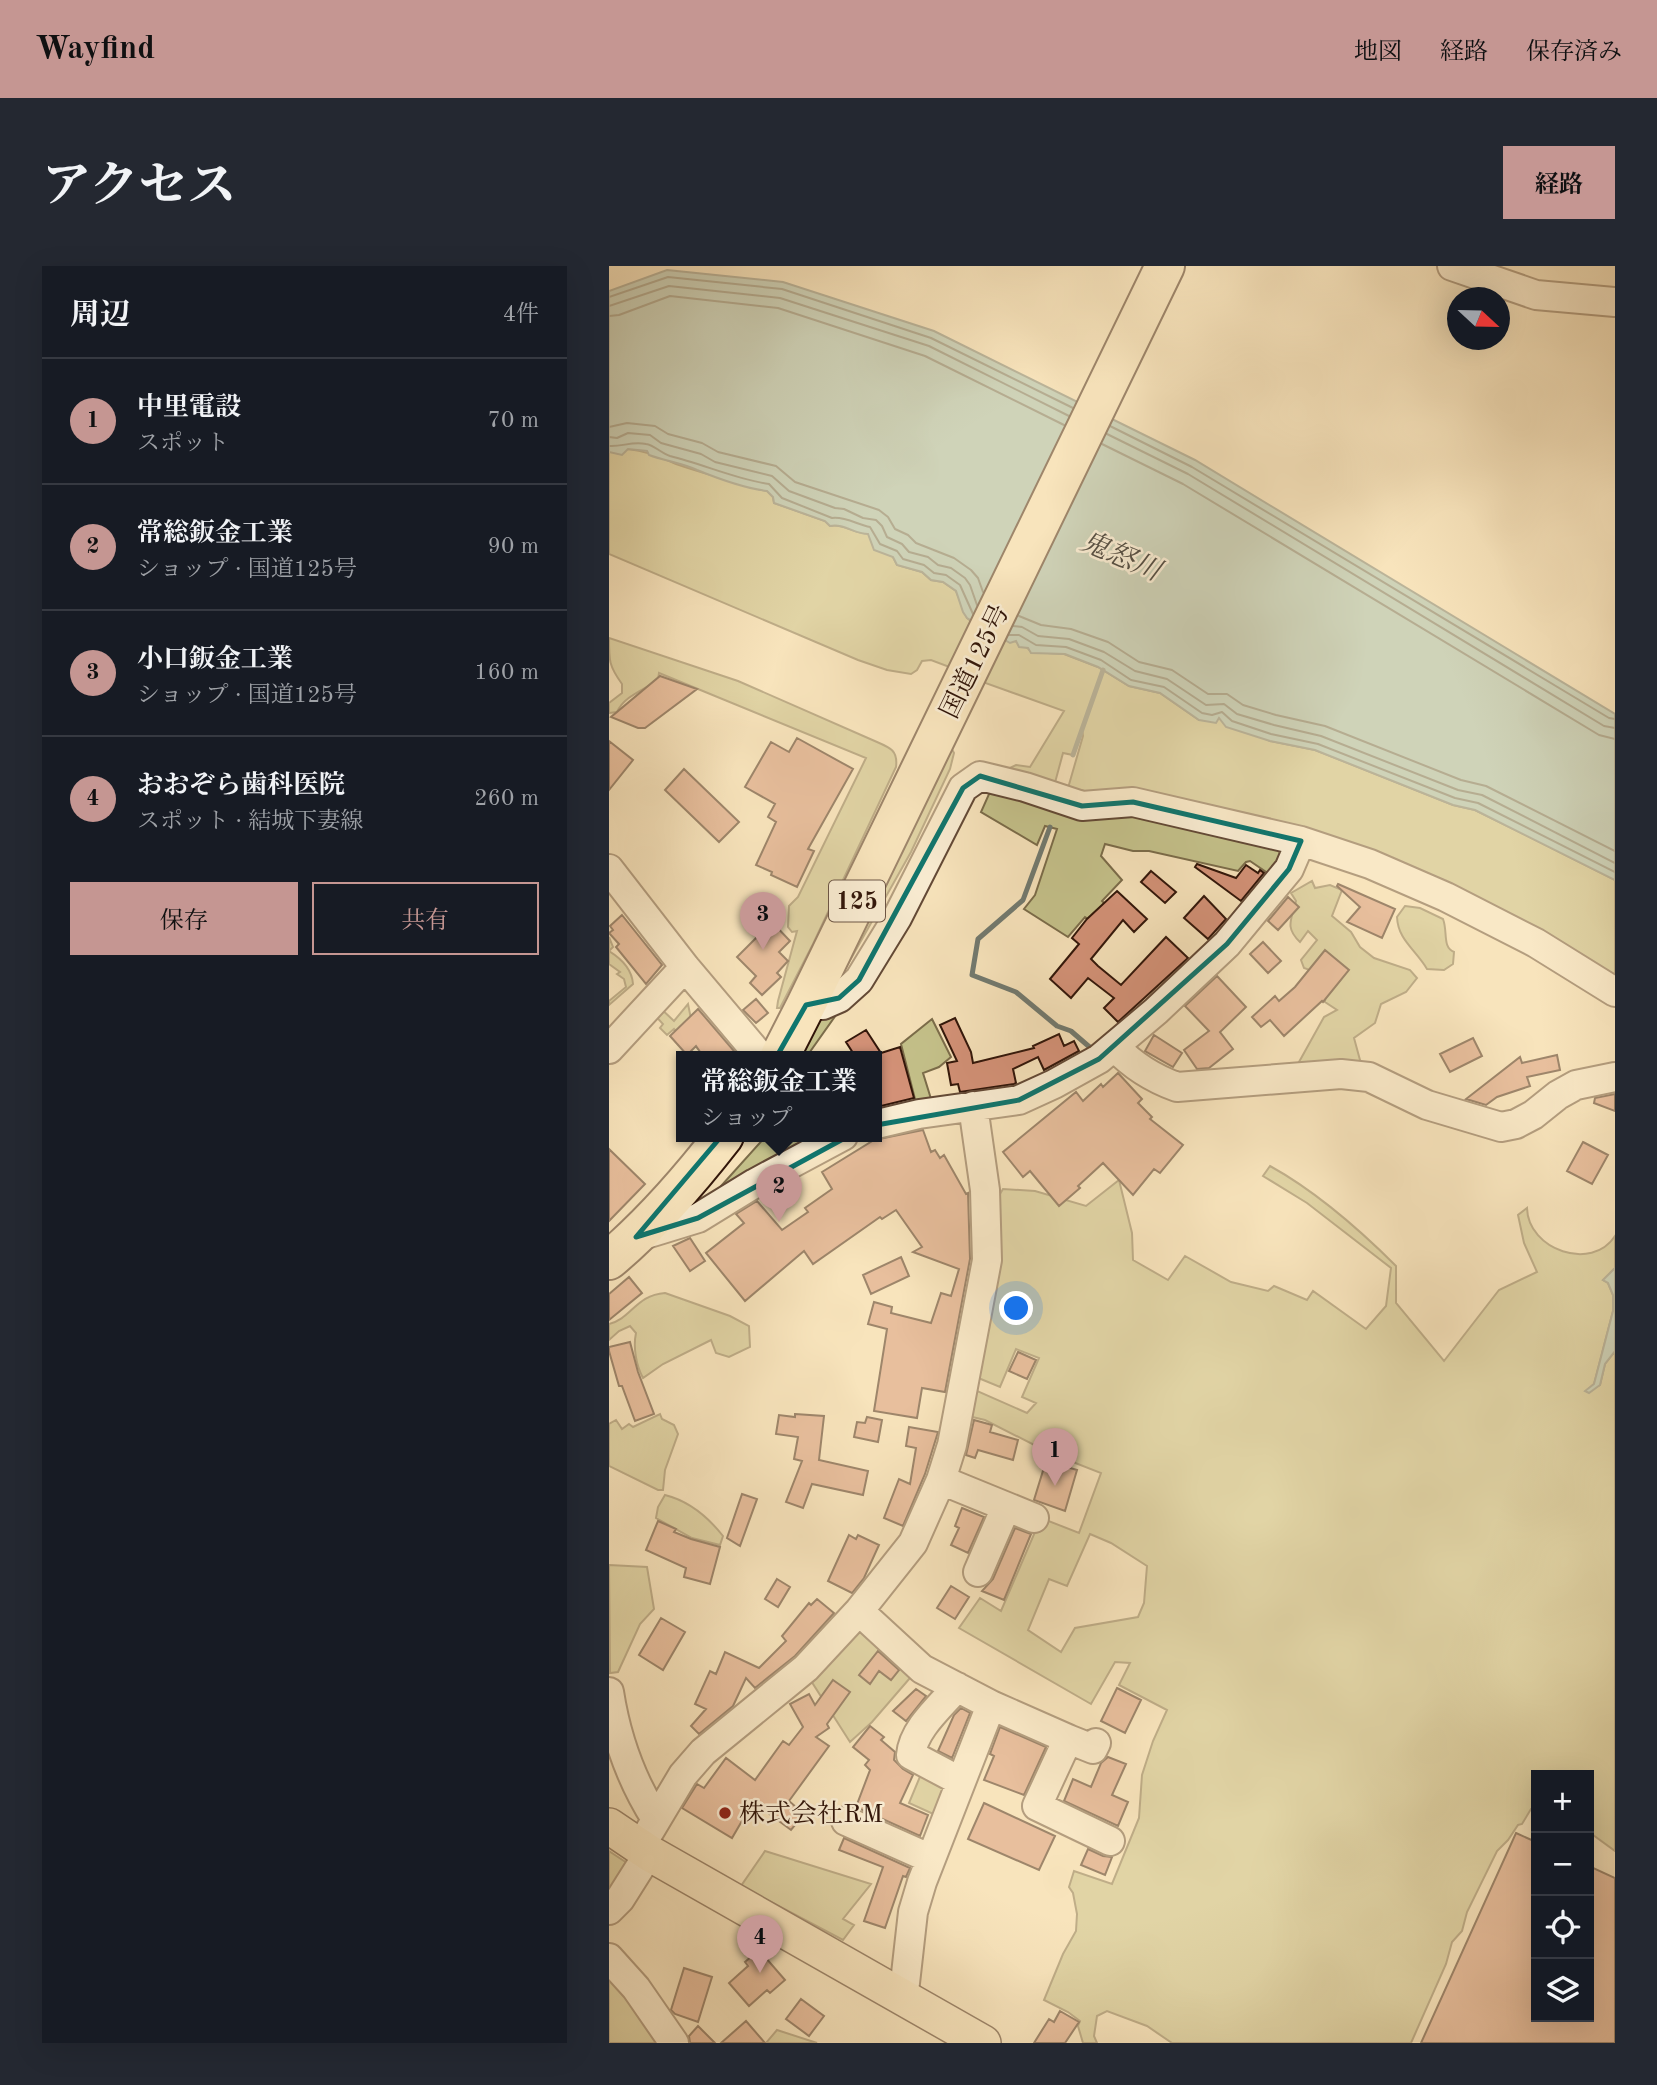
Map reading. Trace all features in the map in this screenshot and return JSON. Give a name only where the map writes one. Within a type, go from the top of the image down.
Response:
[{"type":"highway","name":"国道125号","points":[[783,1051],[1165,266]]},
{"type":"highway","points":[[623,1249],[682,1188],[719,1142]]},
{"type":"main road","points":[[609,1826],[648,1840],[983,2043]]},
{"type":"street","points":[[1452,266],[1520,293],[1615,302]]},
{"type":"street","points":[[806,1005],[823,1005],[839,998],[859,980],[897,918],[963,788],[980,776],[1025,787],[1082,806],[1133,802],[1301,841],[1370,864],[1446,897],[1536,943],[1615,992]]},
{"type":"street","points":[[882,1123],[919,1114],[1019,1100],[1068,1076],[1115,1047],[1227,944],[1289,869],[1301,841]]},
{"type":"street","points":[[609,869],[685,967],[756,1051]]},
{"type":"street","points":[[609,1049],[685,967]]},
{"type":"street","points":[[1115,1047],[1129,1062],[1157,1080],[1177,1087],[1341,1074],[1369,1077],[1427,1105],[1500,1127],[1516,1124],[1533,1115],[1576,1085],[1615,1077]]},
{"type":"street","points":[[609,1910],[619,1899],[683,1775],[703,1752],[806,1668],[859,1611],[913,1543],[941,1480],[952,1445],[987,1260],[985,1190],[974,1107]]},
{"type":"street","points":[[623,1249],[698,1218],[829,1142]]},
{"type":"street","points":[[941,1480],[1034,1518]]},
{"type":"street","points":[[978,1572],[1006,1507]]},
{"type":"street","points":[[859,1611],[922,1668],[991,1705],[1068,1739],[1093,1749],[1096,1743]]},
{"type":"street","points":[[957,1687],[926,1723],[912,1744],[911,1755],[960,1781]]},
{"type":"street","points":[[609,1692],[648,1840]]},
{"type":"street","points":[[900,1995],[905,1983],[913,1912],[929,1858],[991,1705]]},
{"type":"street","points":[[1068,1739],[1037,1806],[1111,1841]]},
{"type":"street","points":[[846,1821],[929,1858]]},
{"type":"street","points":[[609,1958],[636,1988],[674,2043]]},
{"type":"highlighted area","points":[[980,776],[1082,806],[1133,802],[1301,841],[1289,869],[1227,944],[1099,1059],[1019,1100],[865,1127],[698,1218],[636,1237],[752,1100],[806,1005],[839,998],[859,980],[963,788]]},
{"type":"shaded area","points":[[628,449],[767,491],[773,497],[774,503],[825,521],[830,526],[868,533],[893,557],[897,565],[922,572],[931,580],[943,582],[956,591],[967,618],[973,623],[952,668],[931,660],[922,661],[911,674],[887,670],[609,554],[609,452]]},
{"type":"shaded area","points":[[997,636],[1020,643],[1031,652],[1064,654],[1098,667],[1129,686],[1160,693],[1199,720],[1219,717],[1270,741],[1315,750],[1453,805],[1475,810],[1615,880],[1615,983],[1429,885],[1066,795],[1083,736],[1082,729],[1073,755],[1063,753],[1053,790],[999,773],[1016,765],[1030,767],[1064,711],[977,680]]},
{"type":"shaded area","points":[[609,638],[738,681],[882,744],[895,754],[896,767],[780,1008],[777,1008],[778,1001],[797,931],[792,932],[788,927],[789,906],[798,897],[866,758],[659,673],[658,680],[629,697],[617,712],[609,713],[609,703],[622,693],[622,684],[611,663]]},
{"type":"shaded area","points":[[946,739],[954,753],[950,769],[911,852],[835,987]]},
{"type":"shaded area","points":[[993,785],[1126,808],[1273,843],[1282,856],[1275,878],[1250,861],[1238,871],[1105,844],[1101,856],[1122,880],[1102,901],[1106,905],[1091,921],[1085,917],[1068,937],[1024,909],[1035,895],[1057,829],[1045,826],[1037,845],[981,812]]},
{"type":"shaded area","points":[[1312,881],[1315,888],[1330,885],[1342,890],[1332,916],[1351,932],[1360,947],[1374,958],[1410,970],[1417,978],[1406,992],[1381,1004],[1375,1023],[1354,1038],[1360,1060],[1366,1069],[1294,1071],[1324,1017],[1337,1010],[1325,1002],[1326,989],[1310,970],[1304,968],[1301,960],[1317,940],[1308,931],[1300,942],[1291,927],[1296,901],[1291,893]]},
{"type":"shaded area","points":[[1405,906],[1420,908],[1443,919],[1448,947],[1454,952],[1453,964],[1444,970],[1427,969],[1400,932],[1397,917]]},
{"type":"shaded area","points":[[609,951],[625,965],[633,984],[609,1005],[609,1001],[626,987],[624,979],[617,974],[620,972],[609,964]]},
{"type":"shaded area","points":[[688,1004],[691,1019],[709,1037],[698,1049],[687,1037],[684,1040],[674,1029],[667,1035],[660,1028],[663,1024],[651,1011],[657,1005],[674,1021]]},
{"type":"shaded area","points":[[836,1015],[811,1051],[793,1051],[808,1029],[827,1017]]},
{"type":"shaded area","points":[[932,1019],[951,1057],[939,1067],[923,1073],[932,1102],[917,1107],[901,1044]]},
{"type":"shaded area","points":[[761,1142],[809,1142],[695,1215]]},
{"type":"shaded area","points":[[1270,1166],[1321,1199],[1396,1266],[1396,1303],[1444,1361],[1499,1290],[1537,1272],[1524,1243],[1518,1215],[1527,1208],[1530,1223],[1538,1235],[1549,1245],[1563,1251],[1592,1253],[1605,1247],[1615,1236],[1615,1268],[1603,1280],[1608,1283],[1613,1295],[1613,1311],[1594,1384],[1586,1391],[1600,1385],[1605,1364],[1615,1351],[1615,1851],[1594,1836],[1594,1770],[1531,1770],[1531,1809],[1522,1824],[1518,1825],[1497,1851],[1467,1912],[1462,1931],[1452,1942],[1446,1964],[1411,2043],[1172,2043],[1147,2026],[1107,2011],[1097,2016],[1094,2036],[1097,2043],[1083,2043],[1078,2026],[1080,2021],[1044,2000],[1063,1954],[1076,1931],[1077,1914],[1073,1893],[1069,1887],[1074,1871],[1112,1884],[1139,1818],[1142,1775],[1167,1710],[1119,1685],[1130,1663],[1115,1662],[1091,1704],[959,1628],[980,1598],[1001,1611],[1041,1518],[1079,1533],[1101,1473],[1050,1453],[985,1420],[964,1415],[975,1390],[1027,1413],[1036,1403],[1022,1397],[1039,1358],[1016,1349],[1000,1387],[976,1377],[992,1207],[1003,1189],[1035,1191],[1086,1206],[1119,1180],[1132,1233],[1133,1260],[1168,1280],[1185,1256],[1231,1282],[1268,1291],[1274,1286],[1307,1300],[1313,1291],[1366,1329],[1386,1306],[1391,1268],[1307,1203],[1263,1176]],"holes":[[[1090,1534],[1111,1543],[1147,1566],[1144,1603],[1138,1617],[1075,1628],[1061,1652],[1028,1630],[1049,1579],[1067,1586]]]},
{"type":"shaded area","points":[[665,1293],[730,1316],[749,1326],[750,1347],[729,1357],[716,1353],[711,1340],[663,1364],[643,1378],[636,1356],[636,1333],[630,1326],[609,1340],[609,1324],[623,1317],[647,1298]]},
{"type":"shaded area","points":[[660,1414],[662,1419],[674,1425],[678,1434],[665,1470],[663,1490],[609,1466],[609,1424],[616,1420],[622,1429],[629,1424],[633,1427]]},
{"type":"shaded area","points":[[665,1495],[682,1501],[711,1522],[723,1536],[720,1545],[692,1538],[656,1518],[658,1507]]},
{"type":"shaded area","points":[[609,1565],[647,1567],[654,1609],[640,1624],[618,1672],[610,1673]]},
{"type":"shaded area","points":[[860,1618],[916,1671],[872,1722],[850,1742],[808,1676]]},
{"type":"shaded area","points":[[924,1767],[949,1779],[940,1817],[909,1803]]},
{"type":"shaded area","points":[[609,1851],[627,1863],[609,1895]]},
{"type":"shaded area","points":[[765,1851],[871,1884],[843,1919],[854,1925],[843,1940],[741,1886]]},
{"type":"shaded area","points":[[609,1968],[666,2043],[609,2043]]},
{"type":"shaded area","points":[[777,2030],[817,2043],[766,2043]]},
{"type":"water","name":"鬼怒川","points":[[667,270],[783,282],[934,331],[1195,460],[1615,714],[1615,880],[1475,810],[1453,805],[1315,750],[1270,741],[1226,727],[1219,718],[1216,723],[1199,720],[1160,693],[1129,686],[1098,667],[1065,654],[1031,653],[1028,648],[1019,647],[1016,641],[1010,643],[967,618],[956,591],[943,582],[931,580],[922,572],[897,565],[893,557],[874,550],[868,534],[830,526],[825,521],[774,503],[773,497],[767,491],[731,483],[649,455],[647,451],[628,449],[622,455],[609,452],[609,291]]},
{"type":"water","points":[[1615,1268],[1615,1351],[1605,1364],[1600,1385],[1589,1393],[1585,1391],[1594,1384],[1613,1311],[1613,1295],[1608,1283],[1603,1280]]},
{"type":"building","points":[[660,676],[697,689],[645,728],[638,728],[611,717]]},
{"type":"building","points":[[797,738],[853,769],[808,849],[814,851],[797,887],[756,865],[776,822],[768,817],[775,804],[745,787],[771,742],[789,752]]},
{"type":"building","points":[[609,741],[633,760],[609,790]]},
{"type":"building","points":[[684,769],[739,822],[719,842],[665,790]]},
{"type":"building","points":[[1197,864],[1236,878],[1246,865],[1258,873],[1260,870],[1264,873],[1241,901],[1195,867]]},
{"type":"building","points":[[1151,871],[1176,892],[1165,903],[1141,882]]},
{"type":"building","points":[[1338,884],[1395,909],[1382,938],[1347,922],[1360,907],[1337,886]]},
{"type":"building","points":[[1117,891],[1147,919],[1134,932],[1123,920],[1091,959],[1098,966],[1121,985],[1166,937],[1188,958],[1118,1022],[1104,1008],[1114,998],[1088,978],[1071,998],[1050,979],[1079,944],[1072,938],[1087,919]]},
{"type":"building","points":[[1204,896],[1226,919],[1208,939],[1184,918]]},
{"type":"building","points":[[1288,897],[1299,907],[1278,930],[1268,921]]},
{"type":"building","points":[[622,915],[662,965],[646,984],[616,947],[619,944],[609,933],[613,930],[610,926]]},
{"type":"building","points":[[772,922],[790,941],[779,952],[788,961],[777,973],[781,977],[762,995],[750,983],[756,976],[737,957]]},
{"type":"building","points":[[1263,942],[1281,961],[1268,973],[1250,954]]},
{"type":"building","points":[[1325,950],[1349,970],[1323,1002],[1284,1036],[1270,1020],[1261,1027],[1252,1017],[1275,996],[1279,1001],[1295,987]]},
{"type":"building","points":[[1217,976],[1246,1007],[1220,1032],[1233,1049],[1209,1068],[1197,1069],[1184,1050],[1209,1031],[1185,1006]]},
{"type":"building","points":[[756,999],[768,1013],[756,1023],[743,1010]]},
{"type":"building","points":[[698,1009],[734,1051],[700,1051],[696,1046],[691,1051],[683,1051],[670,1036]]},
{"type":"building","points":[[955,1018],[971,1052],[973,1063],[1034,1048],[1033,1046],[1059,1034],[1064,1046],[1074,1041],[1079,1051],[1044,1070],[1038,1057],[1013,1069],[1014,1084],[960,1092],[958,1084],[951,1085],[947,1063],[957,1061],[940,1025]]},
{"type":"building","points":[[866,1030],[880,1051],[852,1051],[846,1042]]},
{"type":"building","points":[[1154,1035],[1182,1053],[1173,1067],[1145,1051]]},
{"type":"building","points":[[1473,1038],[1482,1056],[1450,1072],[1440,1054]]},
{"type":"building","points":[[900,1047],[914,1098],[882,1106],[882,1053]]},
{"type":"building","points":[[1557,1055],[1560,1070],[1527,1077],[1530,1086],[1497,1097],[1486,1105],[1466,1099],[1520,1057],[1522,1063]]},
{"type":"building","points":[[1118,1073],[1142,1099],[1138,1103],[1152,1117],[1150,1119],[1183,1145],[1160,1173],[1154,1169],[1133,1195],[1103,1163],[1059,1206],[1030,1171],[1023,1177],[1003,1152],[1076,1092],[1083,1101]]},
{"type":"building","points":[[1615,1094],[1615,1111],[1594,1103],[1595,1098]]},
{"type":"building","points":[[923,1130],[931,1152],[935,1150],[940,1158],[944,1155],[966,1194],[968,1193],[970,1259],[945,1392],[922,1388],[917,1418],[874,1411],[887,1329],[868,1324],[874,1302],[892,1307],[891,1313],[931,1323],[941,1293],[951,1296],[959,1269],[913,1252],[922,1247],[896,1210],[882,1219],[880,1217],[813,1264],[804,1251],[745,1301],[706,1253],[744,1223],[736,1214],[757,1201],[782,1230],[808,1212],[805,1208],[832,1189],[822,1172],[871,1142],[882,1142],[882,1138]]},
{"type":"building","points":[[1583,1142],[1608,1155],[1592,1184],[1567,1171]]},
{"type":"building","points":[[609,1149],[645,1184],[609,1221]]},
{"type":"building","points":[[690,1238],[705,1261],[690,1271],[673,1246]]},
{"type":"building","points":[[901,1257],[909,1276],[871,1294],[863,1275]]},
{"type":"building","points":[[629,1277],[642,1293],[609,1320],[609,1294]]},
{"type":"building","points":[[630,1342],[654,1414],[635,1421],[622,1386],[619,1386],[609,1351],[609,1347]]},
{"type":"building","points":[[1018,1352],[1036,1360],[1027,1379],[1009,1371]]},
{"type":"building","points":[[795,1414],[824,1416],[819,1460],[868,1471],[863,1495],[812,1484],[803,1508],[786,1502],[802,1461],[794,1459],[798,1437],[776,1434],[779,1415],[795,1417]]},
{"type":"building","points":[[867,1417],[882,1420],[878,1442],[854,1437],[857,1422],[865,1423]]},
{"type":"building","points":[[974,1420],[992,1425],[990,1432],[1018,1440],[1013,1460],[978,1450],[975,1458],[966,1455]]},
{"type":"building","points":[[909,1427],[938,1432],[925,1474],[903,1526],[884,1518],[899,1479],[910,1484],[916,1448],[906,1446]]},
{"type":"building","points":[[1046,1461],[1077,1470],[1065,1511],[1034,1500]]},
{"type":"building","points":[[742,1494],[757,1499],[740,1546],[727,1538]]},
{"type":"building","points":[[962,1508],[984,1517],[968,1553],[951,1545],[959,1528],[955,1526]]},
{"type":"building","points":[[658,1521],[676,1529],[674,1532],[720,1547],[710,1584],[684,1577],[686,1568],[646,1550]]},
{"type":"building","points":[[1015,1528],[1031,1534],[1004,1600],[982,1591],[993,1579]]},
{"type":"building","points":[[849,1535],[856,1539],[858,1535],[879,1545],[864,1578],[852,1593],[828,1581]]},
{"type":"building","points":[[777,1579],[790,1587],[778,1607],[765,1599]]},
{"type":"building","points":[[951,1586],[969,1597],[955,1619],[937,1608]]},
{"type":"building","points":[[817,1599],[834,1613],[795,1656],[755,1688],[746,1678],[733,1706],[699,1734],[691,1726],[706,1709],[695,1704],[710,1671],[716,1674],[725,1652],[759,1668],[786,1641],[782,1636],[809,1603],[811,1605]]},
{"type":"building","points":[[661,1618],[685,1632],[663,1670],[639,1655]]},
{"type":"building","points":[[878,1651],[899,1670],[891,1680],[879,1671],[870,1684],[859,1675]]},
{"type":"building","points":[[833,1680],[850,1692],[827,1724],[829,1728],[816,1737],[829,1746],[789,1801],[804,1814],[791,1830],[753,1802],[732,1838],[682,1808],[697,1784],[704,1788],[726,1758],[755,1780],[783,1741],[789,1745],[803,1727],[790,1704],[809,1694],[815,1705]]},
{"type":"building","points":[[1117,1688],[1141,1700],[1125,1733],[1101,1721]]},
{"type":"building","points":[[916,1689],[926,1696],[906,1721],[893,1711]]},
{"type":"building","points":[[961,1708],[970,1713],[952,1758],[938,1751],[954,1715]]},
{"type":"building","points":[[870,1726],[884,1737],[881,1740],[895,1752],[894,1760],[913,1775],[900,1803],[928,1815],[920,1836],[856,1807],[870,1770],[865,1765],[869,1760],[853,1747]]},
{"type":"building","points":[[1000,1727],[1046,1747],[1024,1795],[984,1780],[994,1756],[990,1754]]},
{"type":"building","points":[[1108,1757],[1126,1764],[1112,1795],[1128,1802],[1118,1826],[1064,1801],[1073,1779],[1091,1787],[1101,1763]]},
{"type":"building","points":[[984,1803],[1055,1836],[1039,1870],[968,1839]]},
{"type":"building","points":[[1516,1833],[1531,1840],[1531,2022],[1594,2022],[1594,1868],[1615,1878],[1615,2043],[1421,2043]]},
{"type":"building","points":[[844,1838],[910,1868],[906,1877],[903,1876],[885,1928],[864,1921],[883,1867],[839,1850]]},
{"type":"building","points":[[1088,1849],[1112,1857],[1105,1875],[1081,1865]]},
{"type":"building","points":[[759,1950],[785,1980],[770,1993],[767,1990],[749,2006],[729,1983],[748,1966],[745,1962]]},
{"type":"building","points":[[684,1968],[712,1977],[698,2022],[671,2010]]},
{"type":"building","points":[[801,1999],[824,2016],[809,2036],[786,2019]]},
{"type":"building","points":[[1060,2011],[1079,2022],[1065,2043],[1034,2043],[1049,2019],[1054,2022]]},
{"type":"building","points":[[746,2021],[765,2043],[721,2043]]},
{"type":"building","points":[[698,2026],[715,2043],[690,2043],[689,2036]]},
{"type":"waterway","points":[[1073,755],[1103,670]]},
{"type":"waterway","points":[[1050,827],[1023,900],[978,939],[972,975],[1016,992],[1057,1026],[1071,1031],[1093,1050]]},
{"type":"place","name":"小口鈑金工業","points":[[763,950]]},
{"type":"place","name":"常総鈑金工業","points":[[779,1222]]},
{"type":"place","name":"中里電設","points":[[1055,1486]]},
{"type":"place","name":"株式会社RM","points":[[725,1813]]},
{"type":"place","name":"おおぞら歯科医院","points":[[760,1973]]}]
